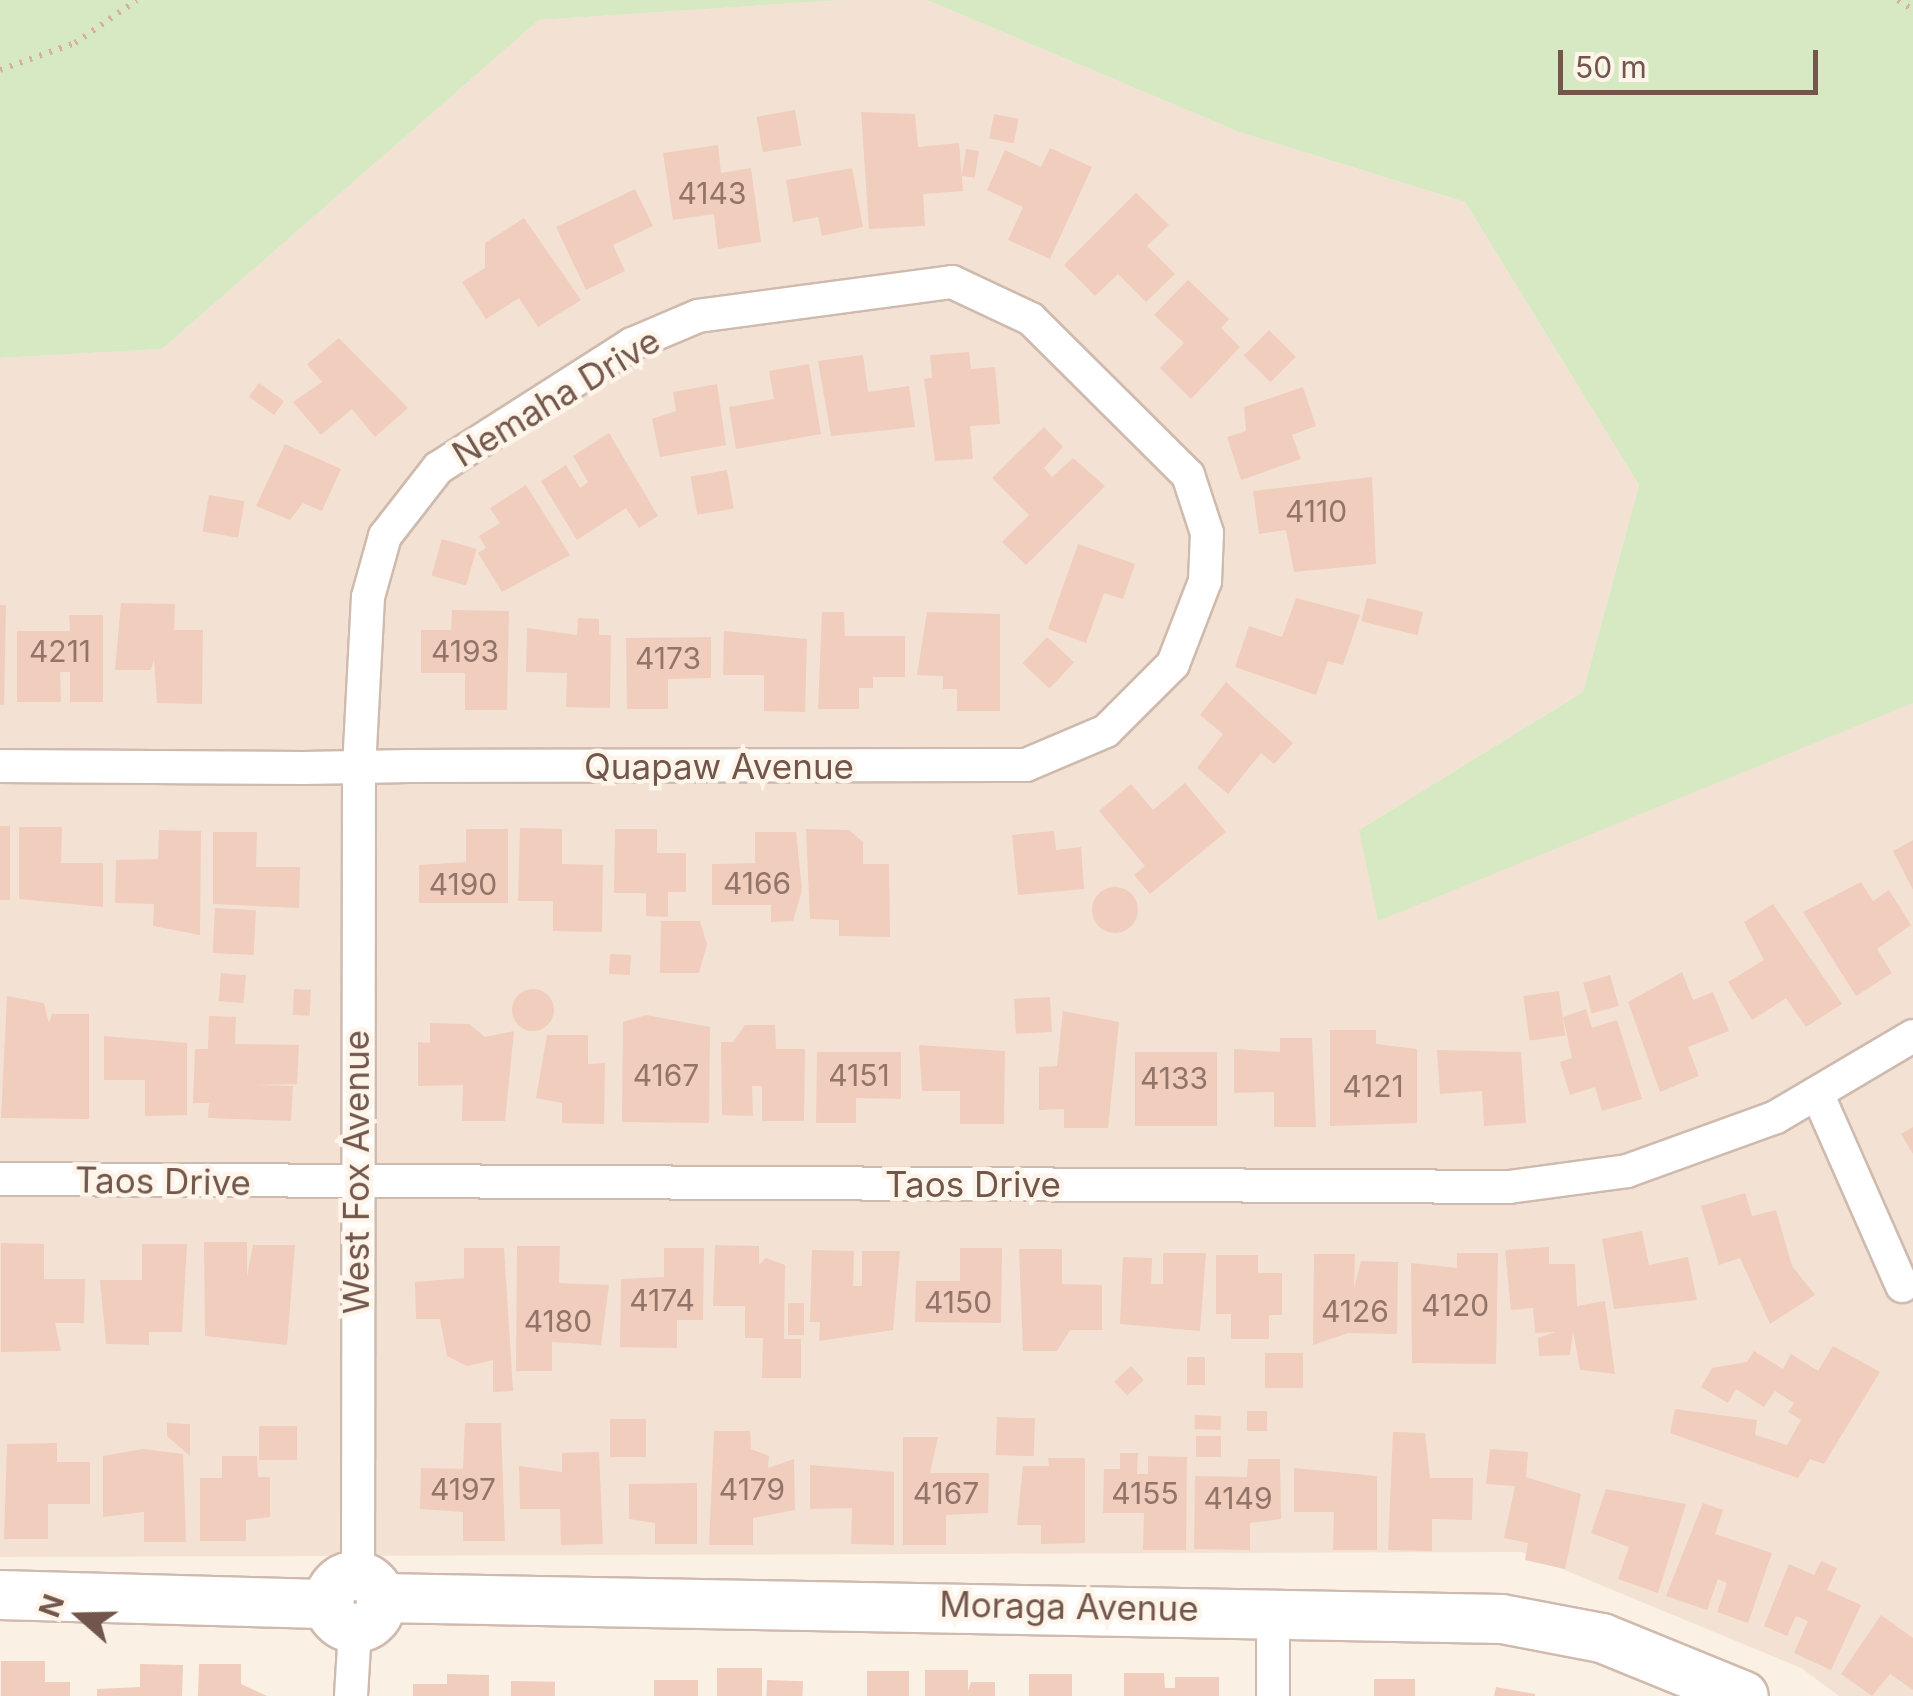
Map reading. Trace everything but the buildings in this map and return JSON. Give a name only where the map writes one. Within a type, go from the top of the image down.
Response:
[{"type":"main road","name":"Moraga Avenue","points":[[0,1595],[356,1602],[1272,1609],[1519,1622],[1602,1638],[1744,1696]]},
{"type":"street","name":"Nemaha Drive","points":[[358,767],[368,597],[385,536],[438,468],[632,344],[698,316],[952,282],[1031,318],[1169,448]]},
{"type":"street","name":"Quapaw Avenue","points":[[0,766],[1026,765],[1106,731],[1173,664],[1205,581],[1206,533],[1169,448]]},
{"type":"street","name":"West Fox Avenue","points":[[351,1696],[356,1602],[358,767]]},
{"type":"street","name":"Taos Drive","points":[[0,1179],[355,1184],[1509,1187],[1627,1170],[1776,1118],[1913,1036]]},
{"type":"street","points":[[1818,1093],[1902,1286]]},
{"type":"street","points":[[1272,1609],[1273,1696]]},
{"type":"path","points":[[0,70],[75,43],[137,0]]},
{"type":"path","points":[[1898,0],[1913,10]]},
{"type":"shaded area","points":[[843,0],[927,0],[1239,132],[1465,202],[1639,485],[1583,692],[1359,830],[1802,745],[1913,703],[1913,1696],[1839,1696],[1801,1668],[1521,1552],[0,1557],[0,358],[162,349],[539,20]]},
{"type":"green space","points":[[0,0],[843,0],[539,20],[162,349],[0,358]]},
{"type":"green space","points":[[927,0],[1913,0],[1913,703],[1378,921],[1359,830],[1583,692],[1639,485],[1465,202],[1239,132]]}]
